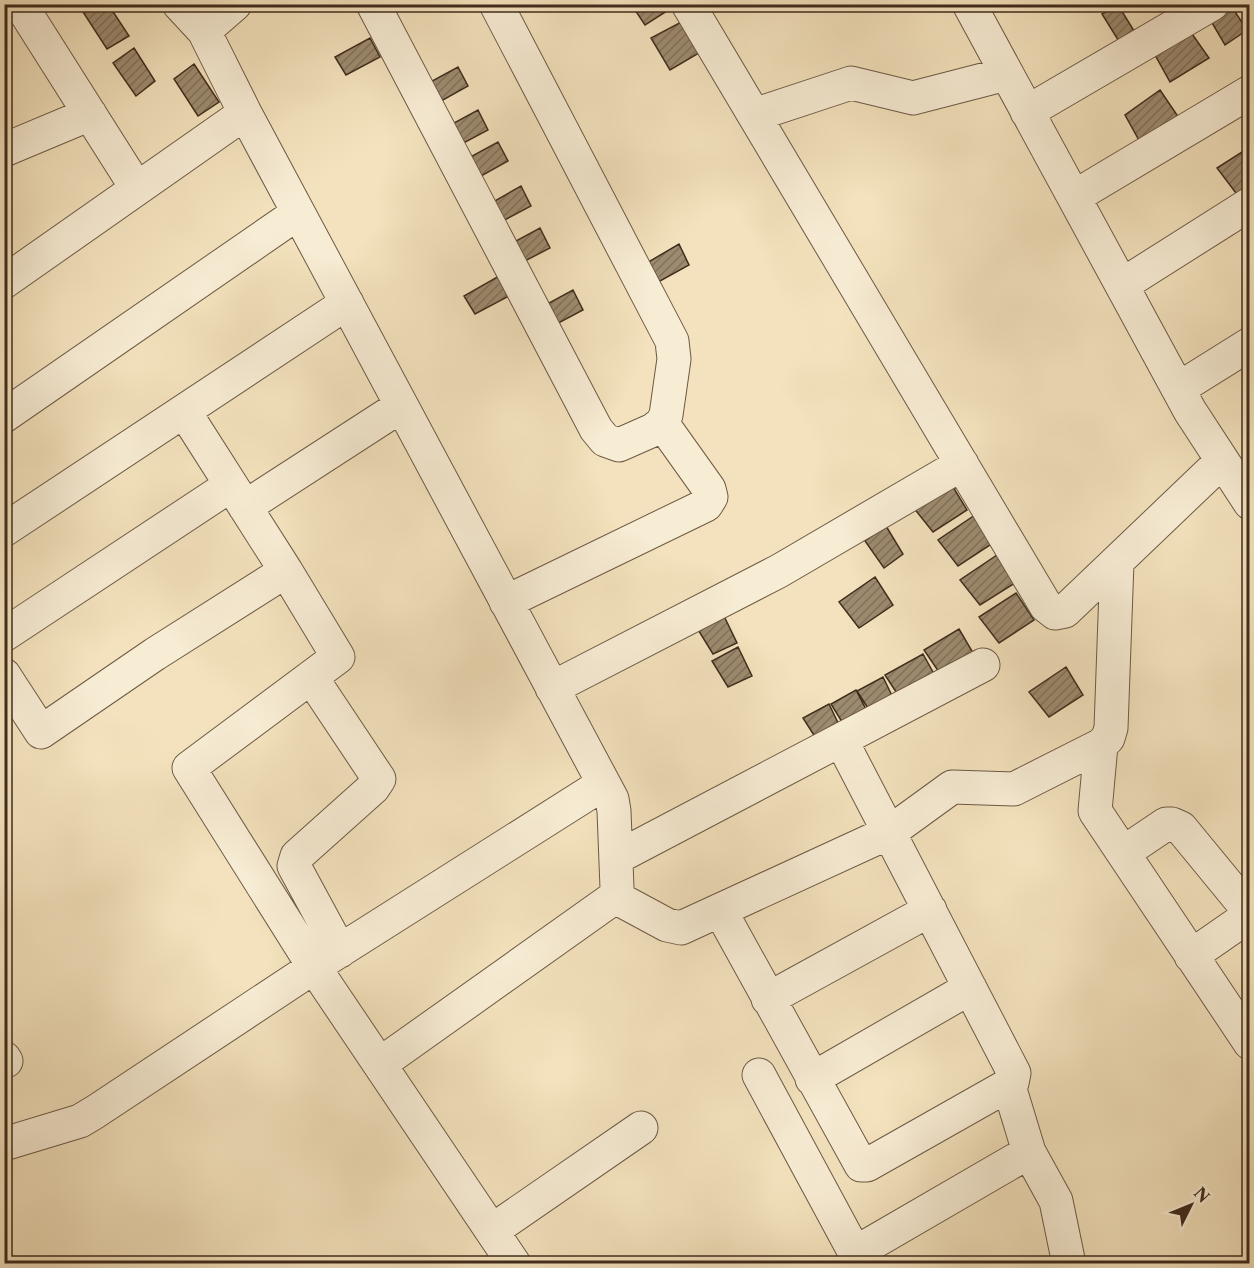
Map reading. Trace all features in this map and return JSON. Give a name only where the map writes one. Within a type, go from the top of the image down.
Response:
[{"type":"street","points":[[20,4],[136,187]]},
{"type":"street","points":[[179,4],[204,31],[298,213],[603,784],[614,811],[615,897]]},
{"type":"street","points":[[204,31],[235,4]]},
{"type":"street","points":[[373,4],[596,429],[605,440],[619,445],[662,423],[666,415],[674,359],[672,341],[496,4]]},
{"type":"street","points":[[688,4],[1046,606],[1055,613],[1065,611],[1222,461]]},
{"type":"street","points":[[969,4],[1178,389],[1222,461],[1247,492]]},
{"type":"street","points":[[1027,112],[1212,4]]},
{"type":"street","points":[[754,115],[851,83],[913,98],[1006,74]]},
{"type":"street","points":[[1074,197],[1250,92]]},
{"type":"street","points":[[4,282],[245,112]]},
{"type":"street","points":[[4,150],[90,114]]},
{"type":"street","points":[[1122,285],[1250,204]]},
{"type":"street","points":[[4,416],[298,213]]},
{"type":"street","points":[[4,530],[347,303]]},
{"type":"street","points":[[1178,389],[1250,344]]},
{"type":"street","points":[[4,635],[238,496],[401,406]]},
{"type":"street","points":[[184,411],[338,657],[189,768],[327,959]]},
{"type":"street","points":[[506,602],[706,505],[711,497],[710,489],[662,423]]},
{"type":"street","points":[[552,688],[779,571],[962,464]]},
{"type":"street","points":[[615,897],[675,928],[681,928],[890,832],[957,785],[1014,789],[1101,745],[1108,738],[1111,728],[1117,562]]},
{"type":"street","points":[[4,675],[41,732],[155,654],[286,571]]},
{"type":"street","points":[[616,858],[983,665]]},
{"type":"street","points":[[311,677],[379,778],[373,788],[297,856],[294,866],[327,959],[380,1064],[514,1263]]},
{"type":"street","points":[[720,910],[861,1165],[867,1165],[1009,1086],[1014,1073],[841,740]]},
{"type":"street","points":[[1101,745],[1095,811],[1250,1043]]},
{"type":"street","points":[[4,1144],[80,1121],[327,959],[603,784]]},
{"type":"street","points":[[1123,853],[1166,824],[1182,828],[1250,914],[1191,956]]},
{"type":"street","points":[[380,1064],[615,897]]},
{"type":"street","points":[[768,999],[930,910]]},
{"type":"street","points":[[812,1078],[970,988]]},
{"type":"street","points":[[759,1075],[858,1258],[1029,1152]]},
{"type":"street","points":[[1009,1086],[1029,1152],[1056,1201],[1069,1263]]},
{"type":"street","points":[[493,1230],[641,1128]]},
{"type":"building","points":[[93,4],[108,4],[129,36],[107,49],[83,12]]},
{"type":"building","points":[[631,4],[678,4],[645,25]]},
{"type":"building","points":[[1226,4],[1230,4],[1247,30],[1225,45],[1208,16]]},
{"type":"building","points":[[1118,5],[1136,34],[1120,43],[1102,14]]},
{"type":"building","points":[[687,19],[704,50],[670,70],[651,38]]},
{"type":"building","points":[[1190,31],[1209,58],[1170,82],[1155,55]]},
{"type":"building","points":[[370,38],[380,57],[346,75],[335,57]]},
{"type":"building","points":[[134,48],[155,81],[136,96],[113,63]]},
{"type":"building","points":[[194,64],[219,102],[198,116],[174,79]]},
{"type":"building","points":[[458,67],[468,86],[434,105],[423,86]]},
{"type":"building","points":[[1160,90],[1179,118],[1140,142],[1125,115]]},
{"type":"building","points":[[478,110],[488,130],[454,148],[443,129]]},
{"type":"building","points":[[498,142],[508,161],[474,180],[463,161]]},
{"type":"building","points":[[1242,152],[1250,163],[1250,189],[1239,197],[1217,168]]},
{"type":"building","points":[[521,186],[531,206],[497,224],[486,206]]},
{"type":"building","points":[[540,228],[550,248],[515,266],[505,247]]},
{"type":"building","points":[[679,244],[689,265],[651,286],[640,267]]},
{"type":"building","points":[[499,276],[509,296],[475,314],[464,296]]},
{"type":"building","points":[[573,290],[583,310],[549,328],[538,309]]},
{"type":"building","points":[[950,482],[967,510],[933,532],[913,507]]},
{"type":"building","points":[[975,515],[993,543],[958,566],[938,540]]},
{"type":"building","points":[[886,526],[903,554],[884,568],[865,541]]},
{"type":"building","points":[[997,555],[1015,583],[980,605],[960,580]]},
{"type":"building","points":[[875,577],[893,605],[859,628],[839,602]]},
{"type":"building","points":[[1016,593],[1034,620],[999,643],[979,617]]},
{"type":"building","points":[[723,614],[737,643],[713,654],[697,628]]},
{"type":"building","points":[[959,629],[976,658],[943,678],[924,650]]},
{"type":"building","points":[[738,647],[752,676],[728,687],[712,661]]},
{"type":"building","points":[[923,654],[939,683],[902,701],[885,675]]},
{"type":"building","points":[[1066,667],[1083,695],[1049,717],[1029,692]]},
{"type":"building","points":[[883,677],[897,706],[873,716],[857,691]]},
{"type":"building","points":[[856,690],[871,719],[847,730],[831,704]]},
{"type":"building","points":[[829,704],[843,733],[819,743],[803,718]]}]
